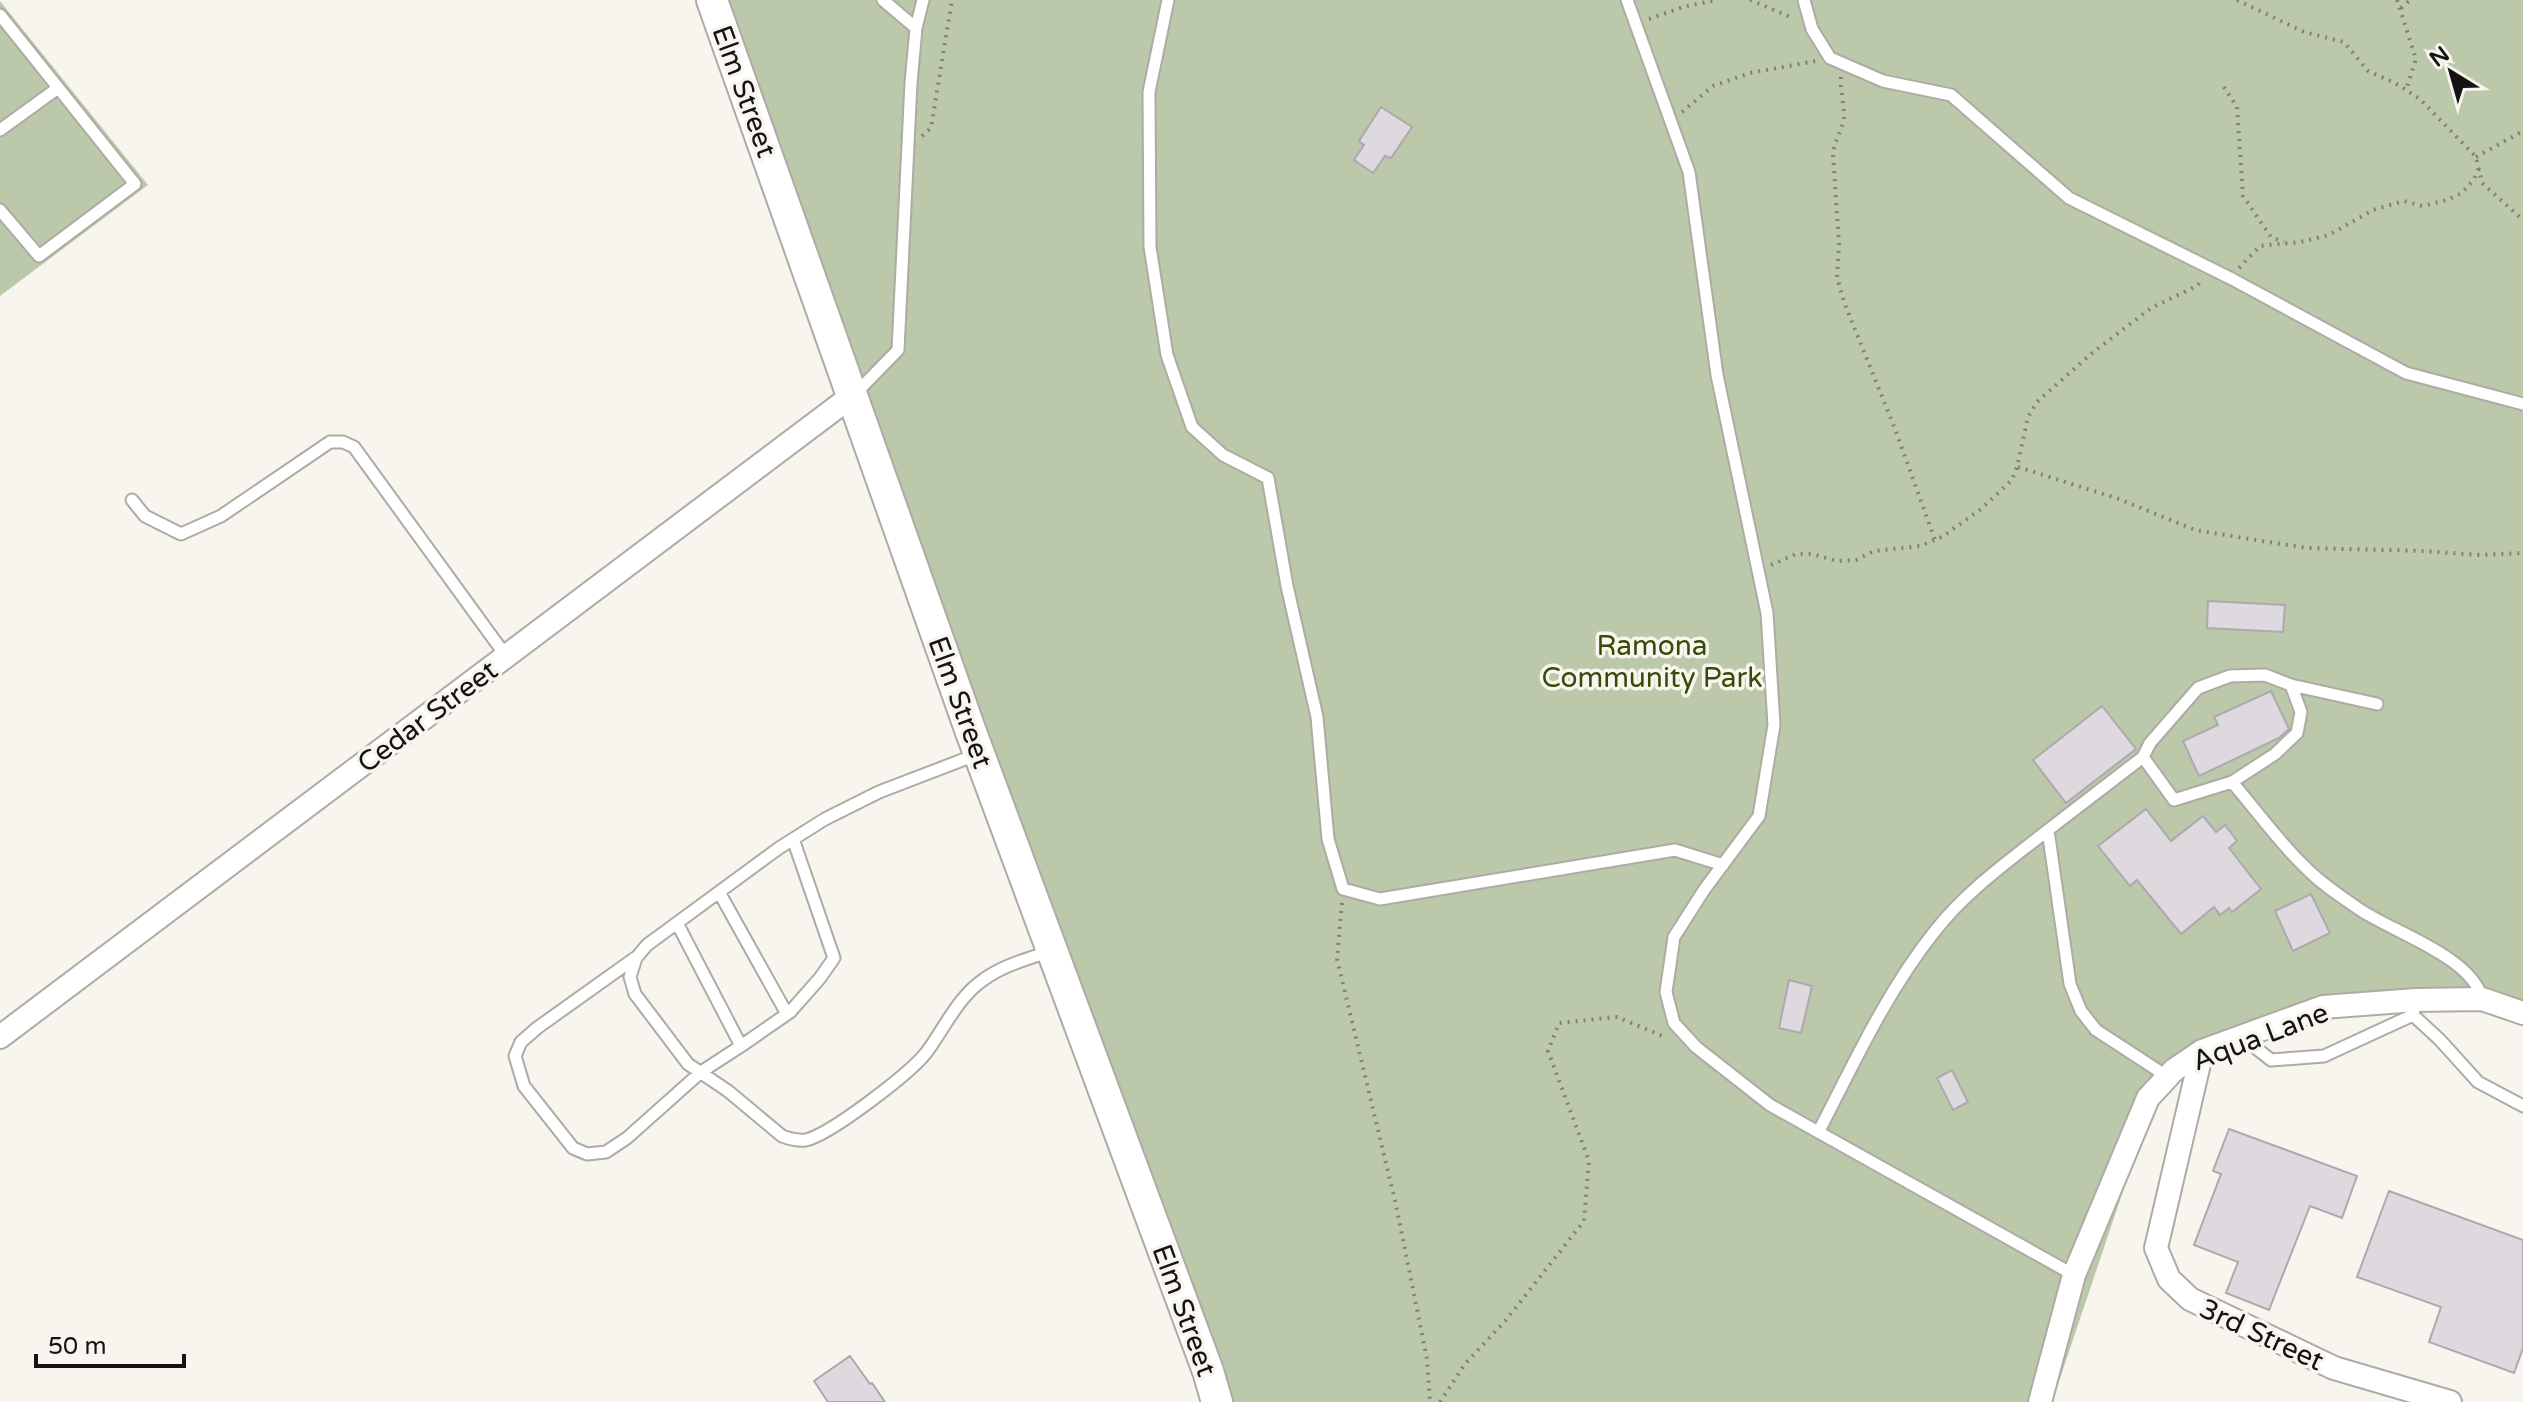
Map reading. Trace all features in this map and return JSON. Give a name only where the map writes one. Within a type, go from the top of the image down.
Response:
[{"type":"street","name":"Elm Street","points":[[712,0],[979,754],[1217,1402]]},
{"type":"street","name":"Cedar Street","points":[[0,1037],[853,395]]},
{"type":"street","name":"Aqua Lane","points":[[2040,1402],[2074,1275],[2148,1098],[2174,1070],[2202,1051],[2323,1007],[2415,1008],[2482,999],[2519,1011]]},
{"type":"street","name":"3rd Street","points":[[2202,1051],[2156,1248],[2169,1279],[2190,1299],[2334,1368],[2450,1402]]},
{"type":"lane","points":[[883,0],[916,28]]},
{"type":"lane","points":[[853,395],[898,350],[916,28],[923,0]]},
{"type":"lane","points":[[1168,0],[1149,92],[1150,247],[1167,355],[1192,427],[1223,455],[1268,478],[1287,586],[1317,717],[1328,839],[1343,889],[1380,899],[1675,850],[1723,865]]},
{"type":"lane","points":[[1627,0],[1689,172],[1717,375],[1767,613],[1774,725],[1759,816],[1674,937],[1666,992],[1674,1023],[1696,1047],[1770,1105],[2074,1275]]},
{"type":"lane","points":[[1804,0],[1812,29],[1830,58],[1883,81],[1951,95],[2069,198],[2212,269],[2406,373],[2523,404]]},
{"type":"lane","points":[[0,15],[135,184],[39,256],[0,210]]},
{"type":"lane","points":[[0,130],[58,88]]},
{"type":"lane","points":[[132,500],[145,516],[181,534],[221,516],[330,442],[343,442],[354,447],[506,656]]},
{"type":"lane","points":[[1819,1131],[1873,1025],[1935,931],[1970,892],[2143,757],[2150,743],[2198,688],[2230,676],[2265,675],[2291,685],[2377,704]]},
{"type":"lane","points":[[2143,757],[2174,800],[2232,782],[2275,754],[2297,733],[2301,712],[2291,685]]},
{"type":"lane","points":[[793,839],[834,958],[820,978],[787,1014],[701,1072],[627,1138],[606,1152],[587,1154],[573,1148],[524,1086],[515,1056],[521,1042],[793,839],[868,797],[979,754]]},
{"type":"lane","points":[[2232,782],[2304,867],[2364,912],[2433,950],[2465,972],[2479,985],[2482,999]]},
{"type":"lane","points":[[2048,830],[2070,984],[2081,1011],[2106,1037],[2168,1077]]},
{"type":"lane","points":[[719,892],[787,1014]]},
{"type":"lane","points":[[677,923],[741,1046]]},
{"type":"lane","points":[[636,958],[630,977],[635,994],[688,1064],[728,1091],[782,1136],[805,1140],[819,1135],[907,1071],[924,1055],[970,991],[983,980],[1006,966],[1052,950]]},
{"type":"lane","points":[[2242,1037],[2271,1060],[2324,1056],[2415,1008],[2478,1082],[2523,1106]]},
{"type":"path","points":[[908,148],[931,128],[952,0]]},
{"type":"path","points":[[1636,24],[1683,7],[1716,0]]},
{"type":"path","points":[[1750,0],[1780,11],[1812,29]]},
{"type":"path","points":[[2237,0],[2304,32],[2344,42],[2368,71],[2420,99],[2476,157],[2482,183],[2523,220]]},
{"type":"path","points":[[2397,0],[2416,59],[2406,90]]},
{"type":"path","points":[[2401,8],[2410,0]]},
{"type":"path","points":[[1671,122],[1713,86],[1750,73],[1830,58]]},
{"type":"path","points":[[1842,63],[1840,89],[1844,113],[1833,154],[1839,244],[1837,277],[1935,540]]},
{"type":"path","points":[[2224,87],[2237,107],[2243,196],[2271,237],[2286,243]]},
{"type":"path","points":[[2476,157],[2523,131]]},
{"type":"path","points":[[2227,277],[2260,246],[2329,235],[2373,210],[2404,201],[2422,206],[2447,200],[2462,193],[2474,179],[2479,166]]},
{"type":"path","points":[[1758,571],[1796,554],[1812,554],[1837,561],[1856,560],[1874,551],[1920,546],[1935,540],[1981,509],[2012,480],[2028,417],[2037,402],[2091,354],[2151,308],[2197,286],[2212,269]]},
{"type":"path","points":[[2017,467],[2119,499],[2195,530],[2307,548],[2480,555],[2523,553]]},
{"type":"path","points":[[1343,889],[1337,959],[1396,1205],[1427,1359],[1430,1402]]},
{"type":"path","points":[[1440,1402],[1465,1364],[1506,1320],[1584,1221],[1589,1161],[1548,1051],[1559,1023],[1617,1017],[1671,1039],[1683,1031]]},
{"type":"green space","name":"Ramona Community Park","points":[[712,0],[2523,0],[2523,1013],[2485,998],[2349,1003],[2194,1055],[2151,1108],[2052,1402],[1218,1402]]},
{"type":"green space","points":[[0,1],[148,185],[0,296]]},
{"type":"building","points":[[1381,107],[1412,127],[1391,158],[1385,156],[1373,173],[1354,160],[1364,145],[1359,141]]},
{"type":"building","points":[[2208,601],[2285,605],[2283,632],[2207,628]]},
{"type":"building","points":[[2271,691],[2289,729],[2279,738],[2199,776],[2183,741],[2218,725],[2214,717]]},
{"type":"building","points":[[2102,706],[2136,749],[2066,803],[2033,760]]},
{"type":"building","points":[[2146,809],[2171,841],[2203,816],[2216,832],[2225,825],[2237,841],[2229,848],[2261,889],[2232,912],[2229,908],[2220,915],[2214,907],[2181,934],[2137,880],[2130,886],[2098,846]]},
{"type":"building","points":[[2311,894],[2330,933],[2293,951],[2275,911]]},
{"type":"building","points":[[1789,980],[1812,986],[1801,1033],[1779,1028]]},
{"type":"building","points":[[1952,1070],[1968,1102],[1953,1110],[1937,1078]]},
{"type":"building","points":[[2229,1129],[2357,1176],[2342,1218],[2310,1206],[2269,1310],[2226,1293],[2238,1262],[2194,1245],[2221,1174],[2213,1171]]},
{"type":"building","points":[[2389,1191],[2523,1240],[2523,1348],[2514,1373],[2429,1342],[2441,1307],[2357,1277]]},
{"type":"building","points":[[850,1356],[885,1402],[828,1402],[814,1381]]}]
